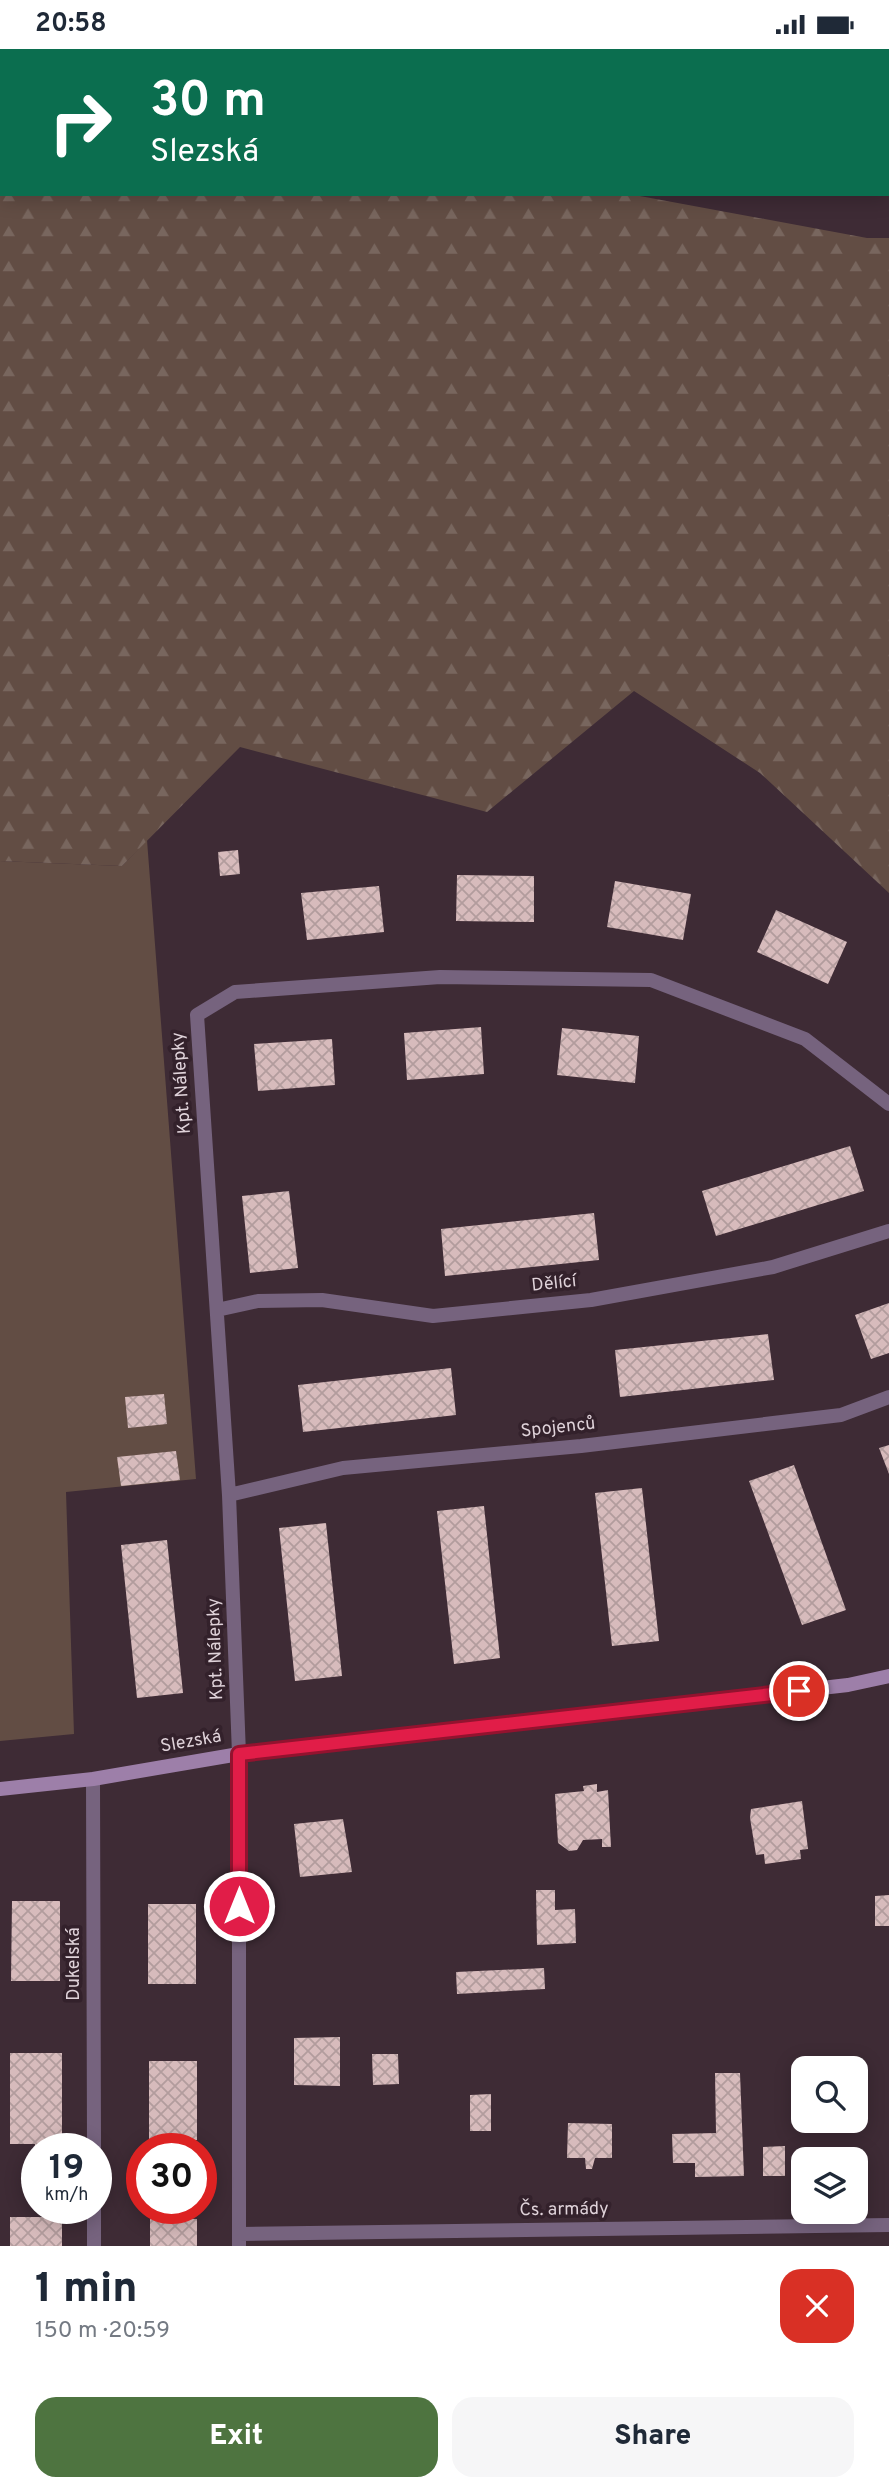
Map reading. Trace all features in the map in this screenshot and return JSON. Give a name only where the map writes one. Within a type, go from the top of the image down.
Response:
[{"type":"street","name":"Kpt. Nálepky","points":[[239,1754],[229,1495],[197,1015],[235,992],[440,977],[651,980],[805,1039],[889,1104]]},
{"type":"street","name":"Dělící","points":[[217,1310],[258,1301],[322,1300],[432,1316],[591,1300],[774,1267],[889,1231]]},
{"type":"street","name":"Spojenců","points":[[229,1495],[343,1468],[580,1446],[841,1415],[889,1397]]},
{"type":"street","name":"Slezská","points":[[0,1789],[93,1779],[239,1754],[848,1685],[889,1676]]},
{"type":"street","name":"Čs. armády","points":[[239,1754],[239,2240],[889,2225]]},
{"type":"street","name":"Dukelská","points":[[93,1779],[94,2133]]},
{"type":"street","points":[[94,2224],[94,2246]]},
{"type":"green space","points":[[0,196],[640,196],[867,238],[889,238],[889,893],[760,773],[634,691],[487,812],[240,747],[122,866],[0,861]]},
{"type":"green space","points":[[147,840],[196,1479],[66,1492],[74,1734],[0,1741],[0,861],[122,866]]},
{"type":"building","points":[[238,850],[240,874],[220,876],[218,852]]},
{"type":"building","points":[[457,875],[534,876],[534,922],[456,921]]},
{"type":"building","points":[[615,881],[691,894],[683,940],[607,927]]},
{"type":"building","points":[[379,886],[384,932],[307,940],[301,893]]},
{"type":"building","points":[[776,910],[847,942],[828,984],[757,952]]},
{"type":"building","points":[[481,1027],[484,1074],[407,1080],[404,1033]]},
{"type":"building","points":[[562,1028],[639,1036],[635,1083],[557,1075]]},
{"type":"building","points":[[332,1039],[335,1085],[258,1091],[254,1044]]},
{"type":"building","points":[[850,1146],[864,1191],[716,1236],[702,1191]]},
{"type":"building","points":[[289,1191],[298,1268],[250,1273],[242,1196]]},
{"type":"building","points":[[594,1213],[599,1260],[445,1276],[441,1229]]},
{"type":"building","points":[[889,1303],[889,1353],[871,1359],[855,1315]]},
{"type":"building","points":[[768,1334],[774,1380],[620,1397],[615,1350]]},
{"type":"building","points":[[451,1368],[456,1415],[303,1432],[298,1385]]},
{"type":"building","points":[[164,1394],[167,1424],[128,1428],[125,1397]]},
{"type":"building","points":[[889,1445],[889,1474],[879,1448]]},
{"type":"building","points":[[176,1451],[180,1480],[121,1486],[117,1457]]},
{"type":"building","points":[[794,1465],[846,1610],[802,1625],[749,1481]]},
{"type":"building","points":[[642,1488],[659,1641],[612,1646],[595,1493]]},
{"type":"building","points":[[484,1506],[500,1658],[454,1664],[437,1511]]},
{"type":"building","points":[[326,1523],[342,1676],[295,1681],[279,1528]]},
{"type":"building","points":[[167,1540],[183,1693],[137,1698],[121,1545]]},
{"type":"building","points":[[597,1784],[597,1792],[608,1790],[611,1847],[602,1847],[602,1839],[583,1840],[577,1850],[569,1851],[558,1843],[555,1794],[584,1791],[583,1786]]},
{"type":"building","points":[[802,1801],[808,1849],[800,1850],[801,1859],[765,1864],[764,1854],[756,1855],[751,1809]]},
{"type":"building","points":[[343,1819],[352,1872],[300,1877],[294,1824]]},
{"type":"building","points":[[536,1890],[555,1890],[555,1910],[575,1909],[576,1943],[537,1945]]},
{"type":"building","points":[[889,1895],[889,1926],[875,1926],[875,1896]]},
{"type":"building","points":[[12,1901],[60,1901],[60,1981],[11,1981]]},
{"type":"building","points":[[148,1904],[196,1904],[196,1984],[148,1984]]},
{"type":"building","points":[[544,1968],[545,1989],[457,1994],[456,1972]]},
{"type":"building","points":[[340,2037],[340,2086],[294,2085],[294,2038]]},
{"type":"building","points":[[10,2053],[62,2053],[62,2133],[21,2133],[21,2144],[10,2144]]},
{"type":"building","points":[[372,2054],[398,2054],[399,2084],[373,2085]]},
{"type":"building","points":[[149,2061],[197,2061],[197,2133],[149,2133]]},
{"type":"building","points":[[715,2073],[740,2073],[744,2176],[695,2177],[695,2163],[673,2163],[672,2134],[716,2133]]},
{"type":"building","points":[[491,2094],[491,2131],[470,2131],[470,2095]]},
{"type":"building","points":[[568,2123],[612,2124],[612,2158],[595,2158],[592,2169],[586,2169],[585,2158],[567,2158]]},
{"type":"building","points":[[785,2146],[785,2176],[763,2176],[763,2147]]},
{"type":"building","points":[[10,2217],[21,2217],[21,2224],[62,2224],[62,2246],[10,2246]]},
{"type":"building","points":[[150,2224],[197,2224],[197,2246],[150,2246]]},
{"type":"route","points":[[239,1906],[239,1754],[799,1691]]}]
